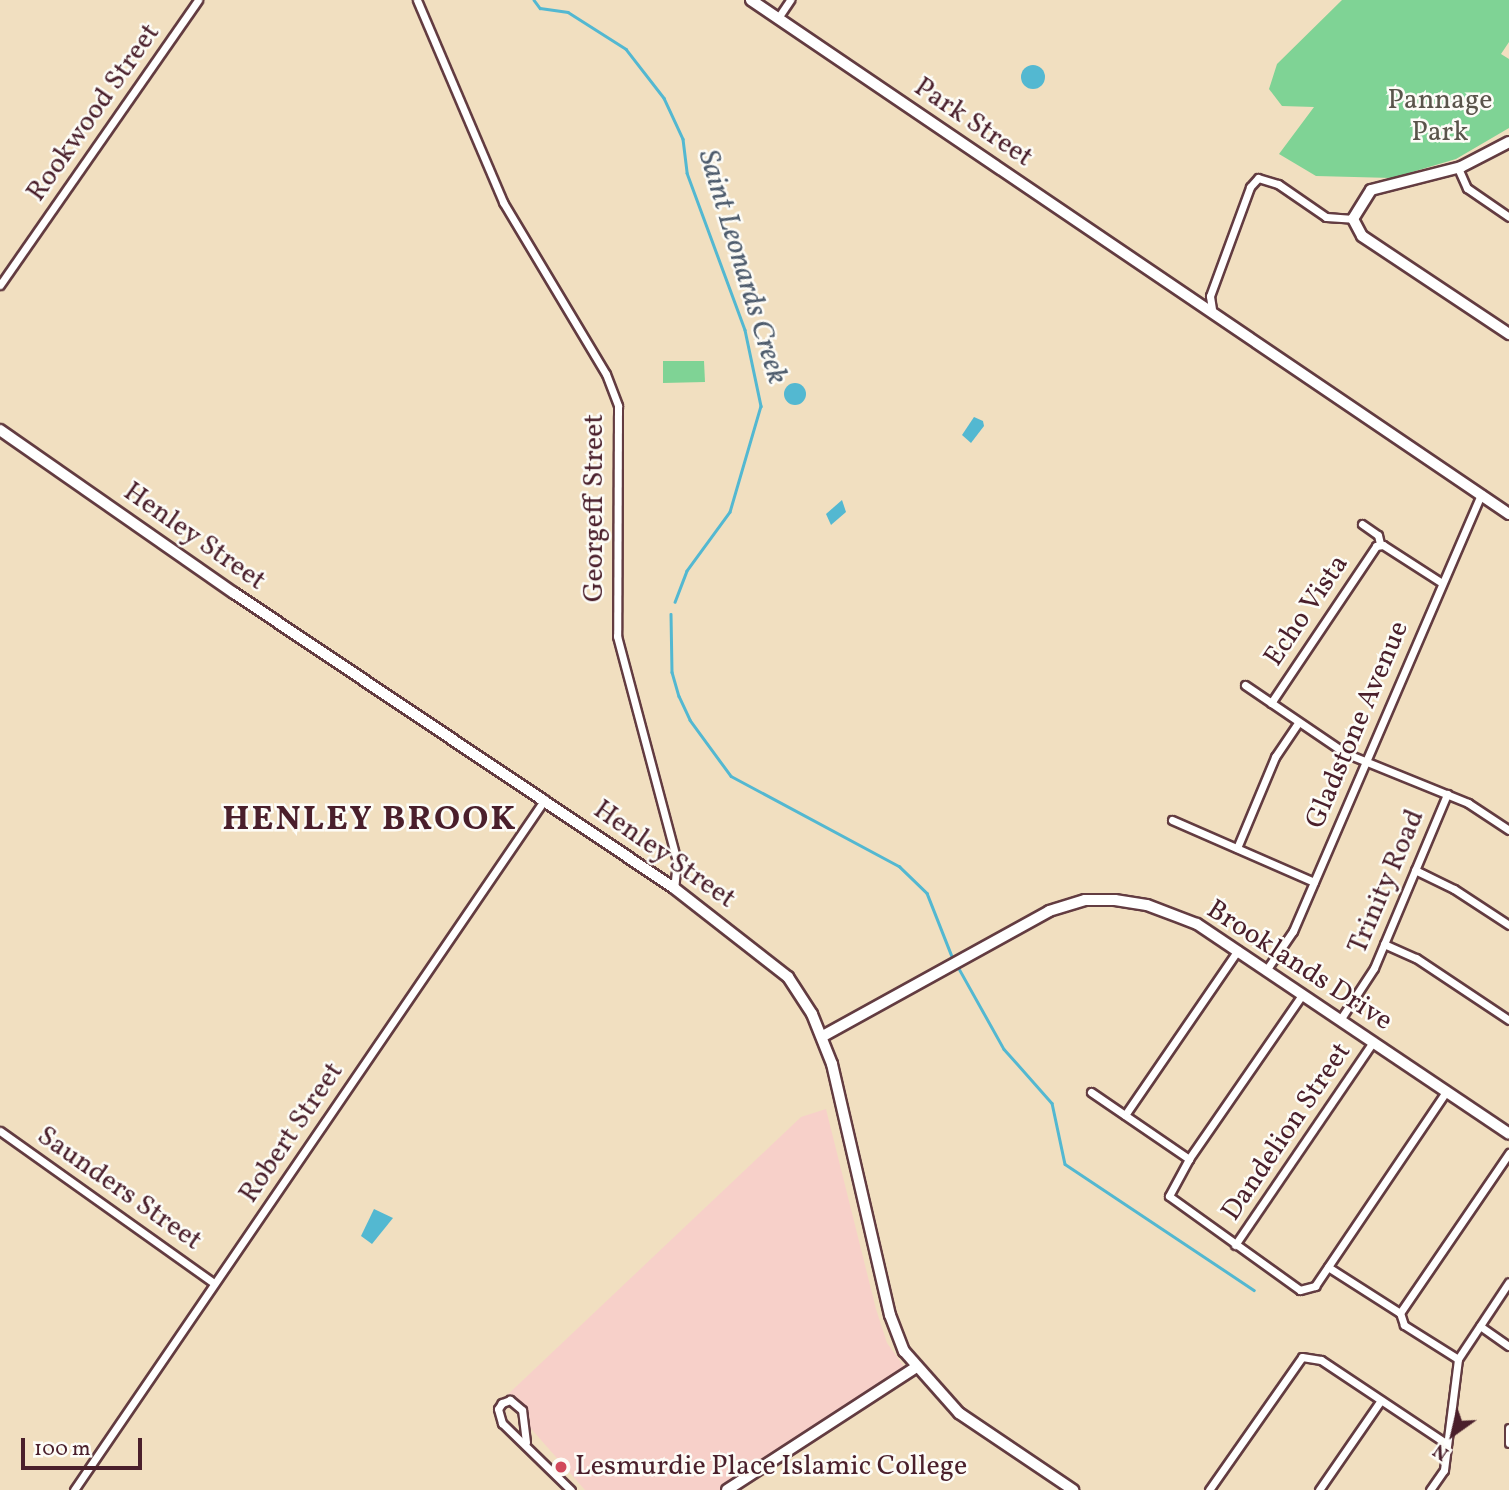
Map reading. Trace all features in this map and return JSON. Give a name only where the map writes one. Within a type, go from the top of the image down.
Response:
[{"type":"street","name":"Rookwood Street","points":[[0,285],[198,0]]},
{"type":"street","name":"Georgeff Street","points":[[417,0],[503,201],[606,374],[618,406],[617,636],[677,861],[674,888]]},
{"type":"street","name":"Park Street","points":[[751,0],[1509,514]]},
{"type":"street","points":[[778,18],[790,0]]},
{"type":"street","points":[[1353,219],[1371,190],[1458,168],[1509,142]]},
{"type":"street","points":[[1458,168],[1467,188],[1509,217]]},
{"type":"street","points":[[1212,309],[1210,296],[1250,187],[1258,178],[1278,184],[1326,217],[1353,219]]},
{"type":"street","points":[[1353,219],[1362,236],[1508,332]]},
{"type":"street","name":"Park Street","points":[[1169,283],[1212,309],[1236,329]]},
{"type":"street","name":"Henley Street","points":[[0,430],[234,593],[674,888],[788,977],[823,1036],[890,1315],[915,1368],[959,1413],[1073,1490]]},
{"type":"street","name":"Gladstone Avenue","points":[[1268,969],[1293,931],[1480,494]]},
{"type":"street","name":"Echo Vista","points":[[1362,524],[1378,535],[1380,544],[1442,583]]},
{"type":"street","name":"Echo Vista","points":[[1271,703],[1380,544]]},
{"type":"street","points":[[1245,685],[1298,723],[1366,761],[1447,794],[1509,830]]},
{"type":"street","points":[[1237,848],[1275,757],[1298,723]]},
{"type":"street","name":"Trinity Road","points":[[1340,1020],[1367,980],[1447,794]]},
{"type":"street","name":"Robert Street","points":[[74,1490],[545,799]]},
{"type":"street","points":[[1171,820],[1314,882]]},
{"type":"street","points":[[1415,870],[1454,889],[1509,925]]},
{"type":"street","name":"Brooklands Drive","points":[[823,1036],[1049,911],[1085,900],[1147,905],[1197,924],[1268,969],[1302,995],[1509,1134]]},
{"type":"street","points":[[1384,944],[1424,963],[1509,1020]]},
{"type":"street","points":[[1125,1115],[1238,950]]},
{"type":"street","points":[[1302,995],[1189,1159],[1170,1191],[1172,1202],[1300,1290],[1315,1286],[1446,1092]]},
{"type":"street","name":"Dandelion Street","points":[[1235,1245],[1373,1042]]},
{"type":"street","points":[[1091,1092],[1189,1159]]},
{"type":"street","name":"Saunders Street","points":[[0,1131],[214,1283]]},
{"type":"street","points":[[1400,1313],[1509,1153]]},
{"type":"street","points":[[1328,1267],[1400,1313],[1404,1325],[1458,1359]]},
{"type":"street","points":[[1430,1490],[1444,1470],[1458,1359],[1509,1282]]},
{"type":"street","points":[[1480,1326],[1509,1346]]},
{"type":"street","points":[[1210,1490],[1302,1357],[1321,1360],[1447,1444]]},
{"type":"street","points":[[727,1490],[915,1368]]},
{"type":"street","points":[[526,1442],[522,1410],[510,1400],[502,1402],[498,1409],[502,1423],[526,1442],[571,1490]]},
{"type":"street","points":[[1319,1490],[1381,1400]]},
{"type":"street","points":[[1509,1428],[1509,1443]]},
{"type":"shaded area","points":[[826,1109],[876,1309],[887,1343],[908,1372],[727,1490],[585,1490],[504,1398],[801,1117]]},
{"type":"green space","name":"Pannage Park","points":[[1342,0],[1509,0],[1509,42],[1501,54],[1509,59],[1509,128],[1456,159],[1392,178],[1316,176],[1279,154],[1314,107],[1282,106],[1269,89],[1277,64]]},
{"type":"green space","points":[[663,361],[704,361],[705,382],[663,383]]},
{"type":"water","points":[[1033,65],[1044,72],[1045,77],[1038,88],[1033,89],[1022,82],[1021,77],[1028,66]]},
{"type":"water","points":[[791,383],[799,383],[806,390],[806,398],[799,405],[791,405],[784,398],[784,390]]},
{"type":"water","points":[[974,417],[983,421],[984,426],[971,443],[962,435]]},
{"type":"water","points":[[842,500],[846,512],[831,525],[826,514]]},
{"type":"water","points":[[374,1209],[393,1218],[372,1244],[361,1236]]},
{"type":"waterway","name":"Saint Leonards Creek","points":[[534,0],[540,8],[568,12],[626,49],[664,98],[683,139],[687,173],[745,330],[761,406],[730,512],[687,571],[675,602]]},
{"type":"waterway","name":"Saint Leonards Creek","points":[[671,614],[672,672],[679,696],[690,720],[731,776],[899,866],[927,893],[953,959]]},
{"type":"waterway","name":"Saint Leonards Creek","points":[[957,965],[1004,1049],[1052,1103],[1065,1164],[1254,1290]]},
{"type":"place","name":"Lesmurdie Place Islamic College","points":[[561,1467]]},
{"type":"district","name":"HENLEY BROOK","points":[[370,820]]}]
